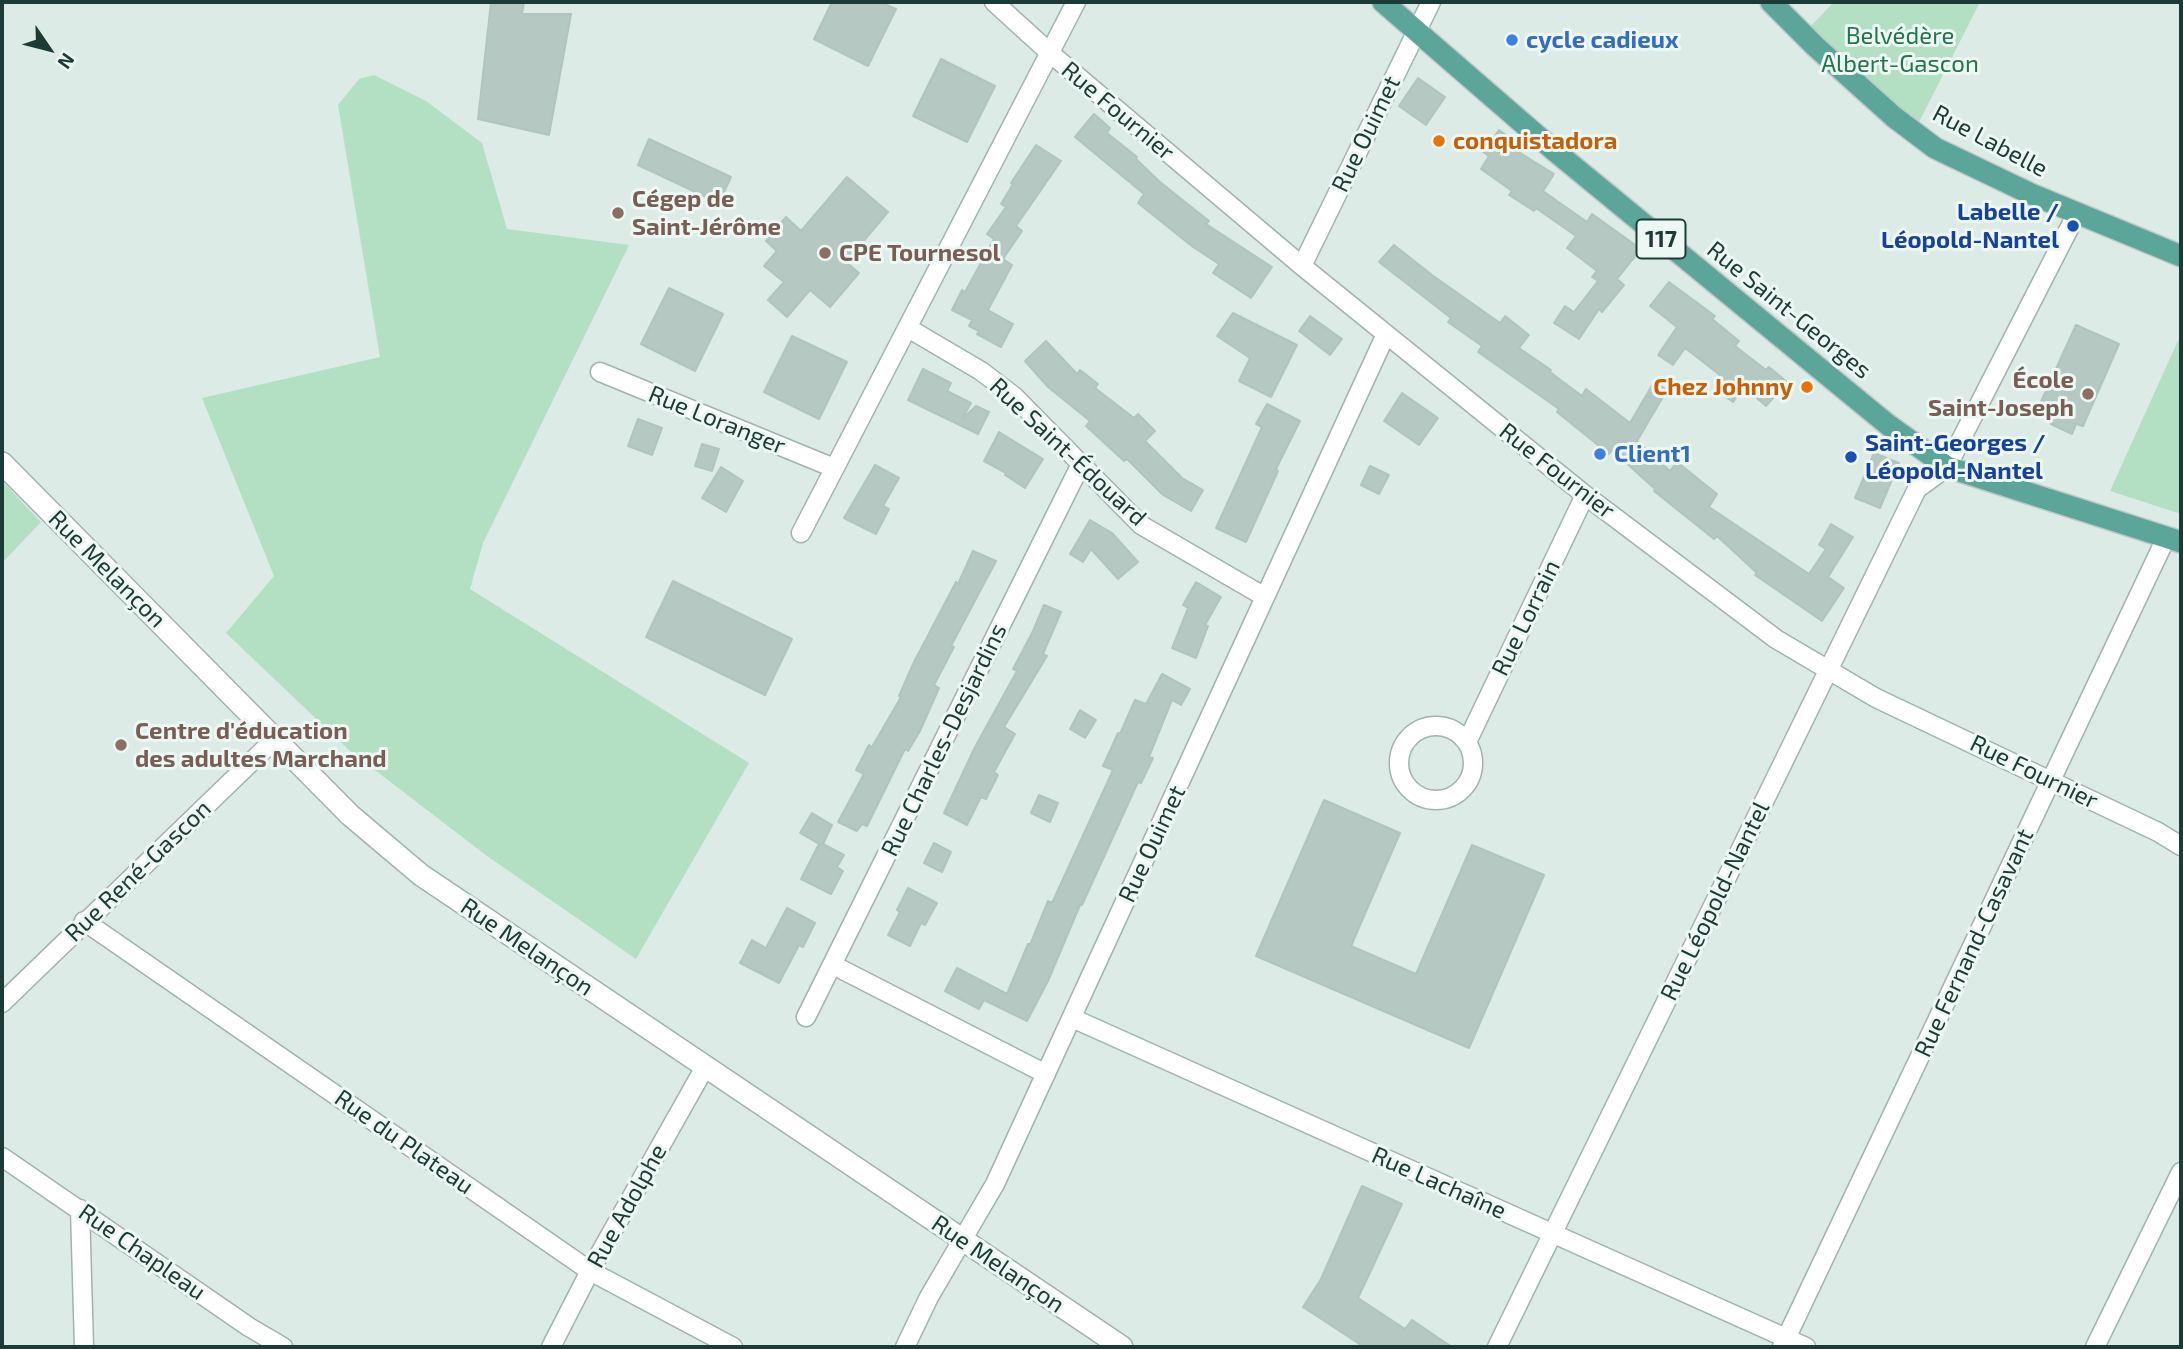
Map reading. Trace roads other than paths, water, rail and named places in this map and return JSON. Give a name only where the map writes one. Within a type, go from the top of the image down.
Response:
[{"type":"main road","name":"Rue Saint-Georges","points":[[1383,2],[1566,161],[1876,416],[1947,467],[2174,540]]},
{"type":"main road","name":"Rue Labelle","points":[[1771,2],[1894,117],[1936,148],[2031,194],[2181,256]]},
{"type":"street","name":"Rue Fournier","points":[[994,2],[1050,53],[1302,267],[1585,495],[1776,639],[1876,698],[2051,780],[2181,846]]},
{"type":"street","points":[[801,533],[1076,2]]},
{"type":"street","name":"Rue Ouimet","points":[[1302,267],[1431,2]]},
{"type":"street","points":[[1947,467],[2077,213]]},
{"type":"street","name":"Rue Saint-Édouard","points":[[908,328],[981,371],[1014,397],[1141,525],[1265,597]]},
{"type":"street","name":"Rue Ouimet","points":[[905,1347],[929,1297],[995,1184],[1386,334]]},
{"type":"street","name":"Rue Loranger","points":[[600,372],[834,468]]},
{"type":"street","name":"Rue Melançon","points":[[2,463],[350,815],[421,875],[1122,1347]]},
{"type":"street","name":"Rue Charles-Desjardins","points":[[806,1017],[1081,464]]},
{"type":"street","name":"Rue Léopold-Nantel","points":[[1497,1347],[1917,489],[1947,467]]},
{"type":"street","name":"Rue Lorrain","points":[[1467,742],[1585,495]]},
{"type":"street","name":"Rue Fernand-Casavant","points":[[1784,1343],[2051,780],[2174,540]]},
{"type":"street","points":[[1447,727],[1467,742],[1472,753],[1473,766],[1464,787],[1454,795],[1443,799],[1419,796],[1403,779],[1399,768],[1400,756],[1404,744],[1412,734],[1423,728],[1447,727]]},
{"type":"street","name":"Rue René-Gascon","points":[[2,1003],[84,921],[275,740]]},
{"type":"street","name":"Rue du Plateau","points":[[84,921],[590,1271],[733,1347]]},
{"type":"street","points":[[834,965],[1046,1074]]},
{"type":"street","name":"Rue Lachaîne","points":[[1072,1018],[1553,1234],[1784,1343],[1806,1347]]},
{"type":"street","name":"Rue Adolphe","points":[[551,1347],[590,1271],[705,1067]]},
{"type":"street","name":"Rue Chapleau","points":[[2,1157],[249,1327],[283,1347]]},
{"type":"street","points":[[2095,1347],[2181,1171]]},
{"type":"street","points":[[80,1209],[84,1347]]},
{"type":"place","name":"cycle cadieux","points":[[1512,40]]},
{"type":"place","name":"conquistadora","points":[[1439,141]]},
{"type":"place","name":"Cégep de Saint-Jérôme","points":[[618,213]]},
{"type":"place","name":"Labelle / Léopold-Nantel","points":[[2073,226]]},
{"type":"place","name":"CPE Tournesol","points":[[825,253]]},
{"type":"place","name":"Chez Johnny","points":[[1807,387]]},
{"type":"place","name":"École Saint-Joseph","points":[[2088,394]]},
{"type":"place","name":"Client1","points":[[1600,454]]},
{"type":"place","name":"Saint-Georges / Léopold-Nantel","points":[[1851,457]]},
{"type":"place","name":"Centre d'éducation des adultes Marchand","points":[[121,745]]},
{"type":"park label","name":"Belvédère Albert-Gascon","points":[[1900,50]]}]
